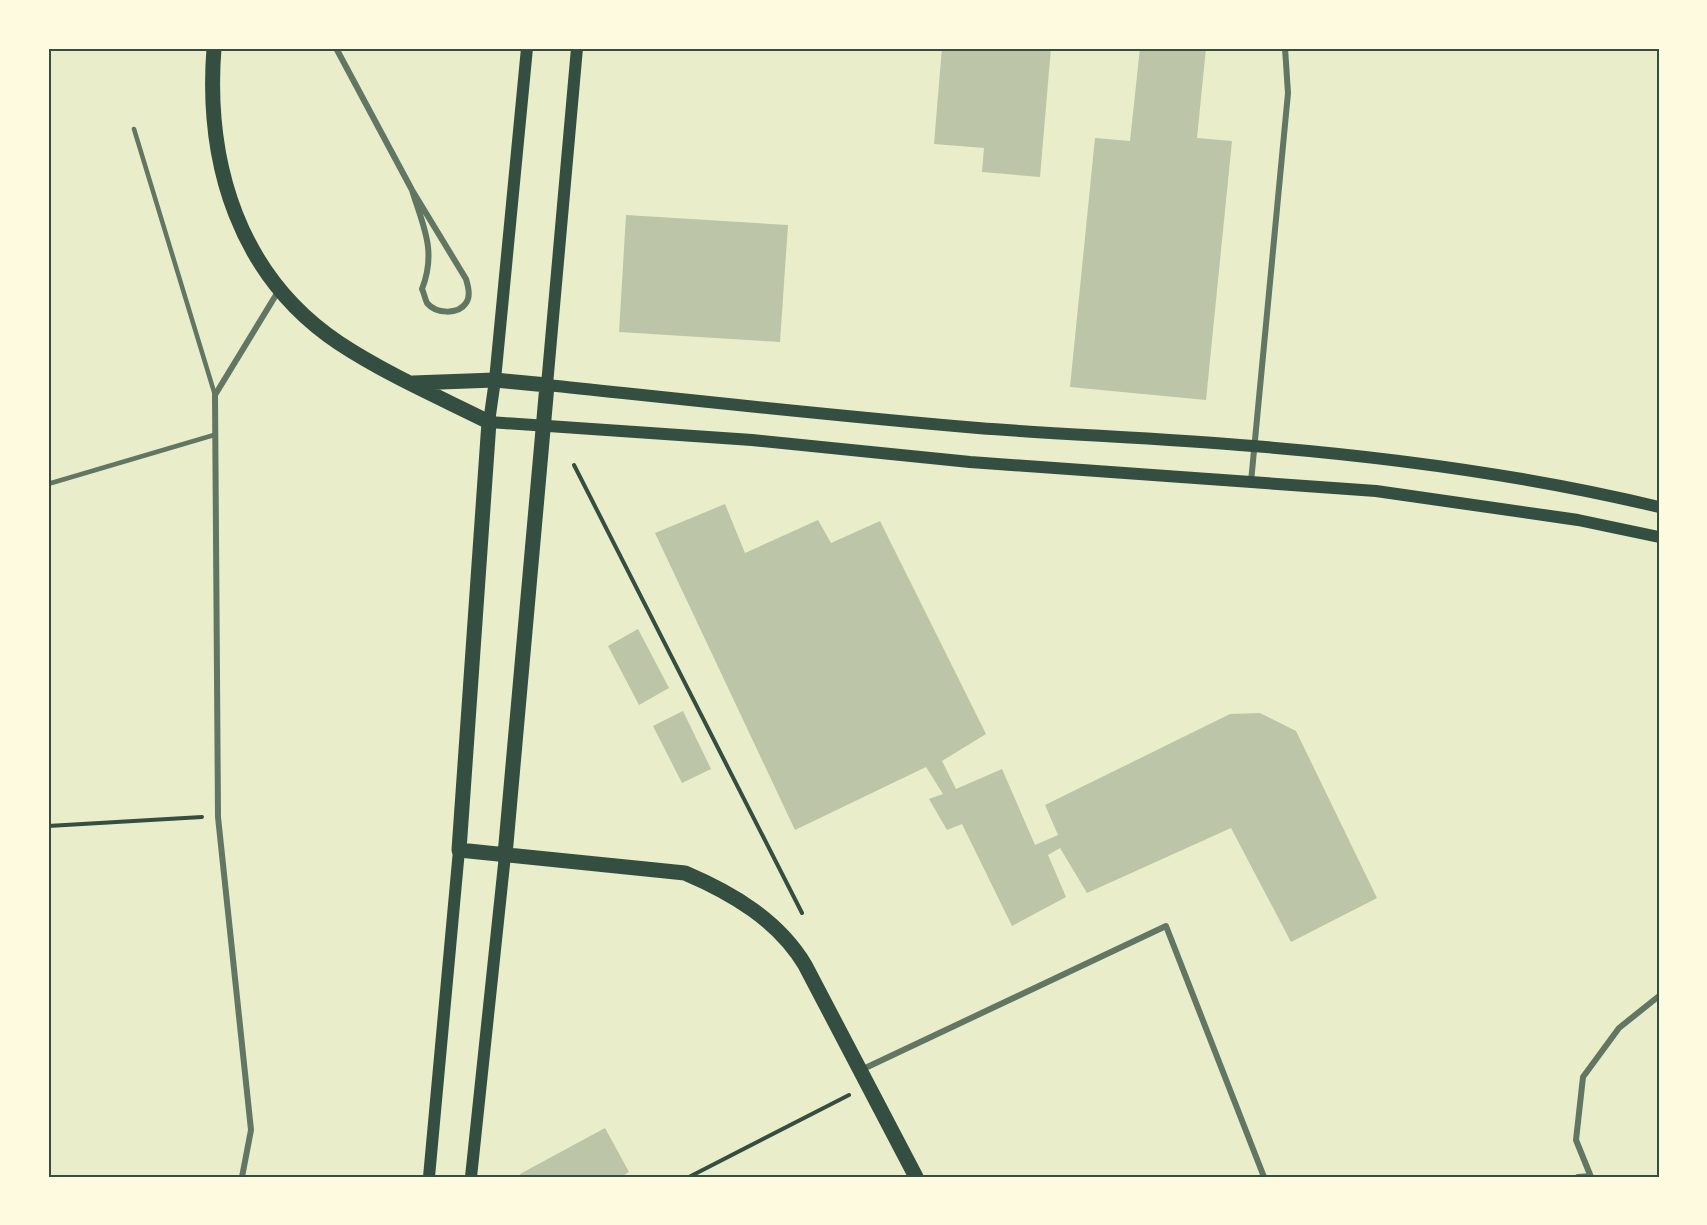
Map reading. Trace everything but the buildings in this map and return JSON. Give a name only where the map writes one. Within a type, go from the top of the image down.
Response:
[{"type":"main road","points":[[214,48],[214,136],[223,180],[254,253],[279,290],[306,318],[339,343],[411,383],[489,422],[752,440],[970,462],[1376,491],[1578,520],[1659,537]]},
{"type":"main road","points":[[429,1177],[459,850],[489,422],[527,48]]},
{"type":"main road","points":[[471,1177],[505,855],[577,48]]},
{"type":"main road","points":[[411,383],[495,380],[978,428],[1255,446],[1502,474],[1659,507]]},
{"type":"main road","points":[[459,850],[685,873],[717,887],[759,914],[795,949],[916,1177]]},
{"type":"street","points":[[336,48],[412,190],[466,279],[469,292],[466,303],[455,310],[440,311],[427,303],[422,289],[429,272],[430,249],[412,190]]},
{"type":"street","points":[[1251,483],[1288,93],[1285,48]]},
{"type":"street","points":[[242,1177],[251,1130],[218,817],[215,395],[279,290]]},
{"type":"street","points":[[861,1071],[1166,926],[1264,1177]]},
{"type":"street","points":[[1578,1177],[1590,1176],[1576,1140],[1583,1077],[1619,1028],[1659,996]]},
{"type":"lane","points":[[134,129],[215,395]]},
{"type":"lane","points":[[48,484],[214,435]]},
{"type":"lane","points":[[48,594],[48,603]]},
{"type":"path","points":[[574,465],[802,913]]},
{"type":"path","points":[[48,826],[218,817]]},
{"type":"path","points":[[689,1177],[869,1085]]}]
